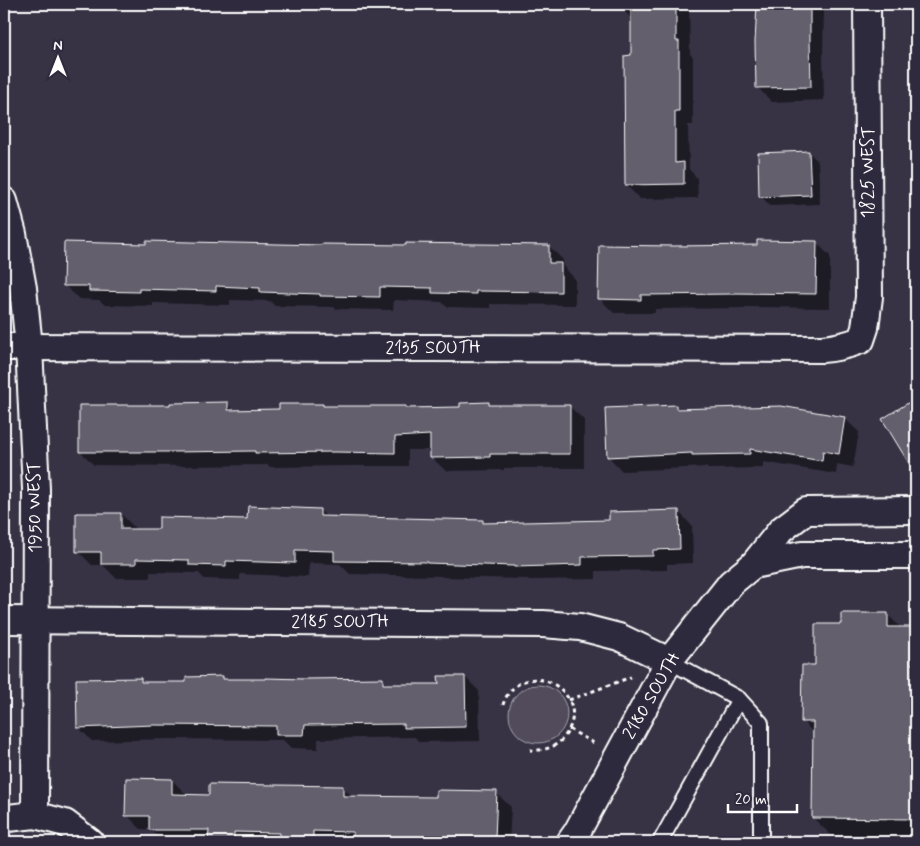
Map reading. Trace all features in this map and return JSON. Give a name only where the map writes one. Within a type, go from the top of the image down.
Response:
[{"type":"street","name":"1825 WEST","points":[[861,340],[866,328],[869,297],[868,4]]},
{"type":"street","name":"1950 WEST","points":[[4,201],[13,234],[23,288],[30,347],[36,489],[35,815]]},
{"type":"street","name":"2135 SOUTH","points":[[4,347],[822,349],[849,345],[861,340]]},
{"type":"street","name":"2180 SOUTH","points":[[570,842],[669,661],[730,583],[753,565],[781,530],[806,511],[916,510]]},
{"type":"street","name":"2180 SOUTH","points":[[753,565],[802,555],[916,555]]},
{"type":"street","name":"2185 SOUTH","points":[[4,620],[543,624],[580,627],[619,637],[669,661]]},
{"type":"street","points":[[4,820],[35,815],[65,823],[90,842]]},
{"type":"lane","points":[[669,661],[739,699],[761,723],[761,842]]},
{"type":"lane","points":[[660,842],[739,699]]},
{"type":"path","points":[[569,700],[636,676]]},
{"type":"path","points":[[502,704],[517,685],[528,680],[552,683],[562,690],[569,700],[572,722],[561,741],[552,747],[530,750]]},
{"type":"path","points":[[569,729],[598,745]]},
{"type":"shaded area","points":[[532,685],[544,685],[559,693],[567,708],[567,720],[559,735],[544,743],[532,743],[517,735],[509,720],[509,708],[517,693]]},
{"type":"building","points":[[631,4],[676,4],[676,41],[679,41],[679,111],[675,111],[675,163],[684,162],[684,184],[625,185],[624,56],[631,55]]},
{"type":"building","points":[[757,4],[810,4],[811,87],[756,88],[755,42]]},
{"type":"building","points":[[809,151],[811,195],[759,197],[758,153]]},
{"type":"building","points":[[757,240],[817,241],[816,294],[641,295],[641,300],[598,299],[599,245],[757,245]]},
{"type":"building","points":[[146,241],[321,245],[406,245],[406,243],[549,245],[549,263],[561,263],[561,292],[476,291],[476,294],[432,293],[432,288],[380,287],[380,297],[260,292],[260,288],[216,286],[216,291],[139,289],[139,292],[89,291],[89,286],[63,286],[64,242],[146,244]]},
{"type":"building","points":[[916,398],[916,475],[882,419]]},
{"type":"building","points":[[228,402],[228,410],[279,409],[279,404],[406,406],[406,408],[460,407],[460,403],[489,402],[489,405],[570,405],[570,454],[490,454],[490,457],[430,458],[430,435],[395,437],[395,453],[255,453],[255,451],[79,452],[79,405],[170,405],[170,403]]},
{"type":"building","points":[[676,405],[676,409],[781,406],[845,417],[839,454],[823,451],[822,461],[750,449],[750,454],[692,455],[692,453],[607,457],[605,408]]},
{"type":"building","points":[[248,506],[320,509],[320,516],[483,520],[483,523],[609,520],[609,512],[679,510],[680,549],[653,550],[653,556],[582,557],[582,565],[514,567],[427,562],[334,561],[334,551],[295,550],[295,563],[226,561],[226,566],[189,565],[189,560],[136,559],[136,564],[101,564],[101,552],[76,552],[76,513],[121,513],[121,529],[159,529],[159,517],[247,519]]},
{"type":"building","points":[[841,613],[888,613],[888,627],[912,627],[911,664],[916,664],[916,716],[912,716],[912,819],[812,818],[813,722],[801,722],[802,665],[815,665],[815,624],[841,624]]},
{"type":"building","points":[[223,676],[223,679],[383,678],[383,684],[439,684],[438,676],[465,676],[466,727],[404,728],[404,724],[305,725],[304,735],[276,735],[276,726],[154,725],[77,728],[76,679],[141,678],[141,682],[186,682],[186,677]]},
{"type":"building","points":[[126,778],[172,779],[172,794],[209,795],[209,784],[343,786],[343,796],[436,797],[436,790],[497,791],[495,839],[420,837],[419,841],[353,840],[353,832],[313,831],[313,841],[279,840],[279,833],[234,832],[234,842],[208,842],[209,830],[149,830],[149,816],[125,816]]}]
